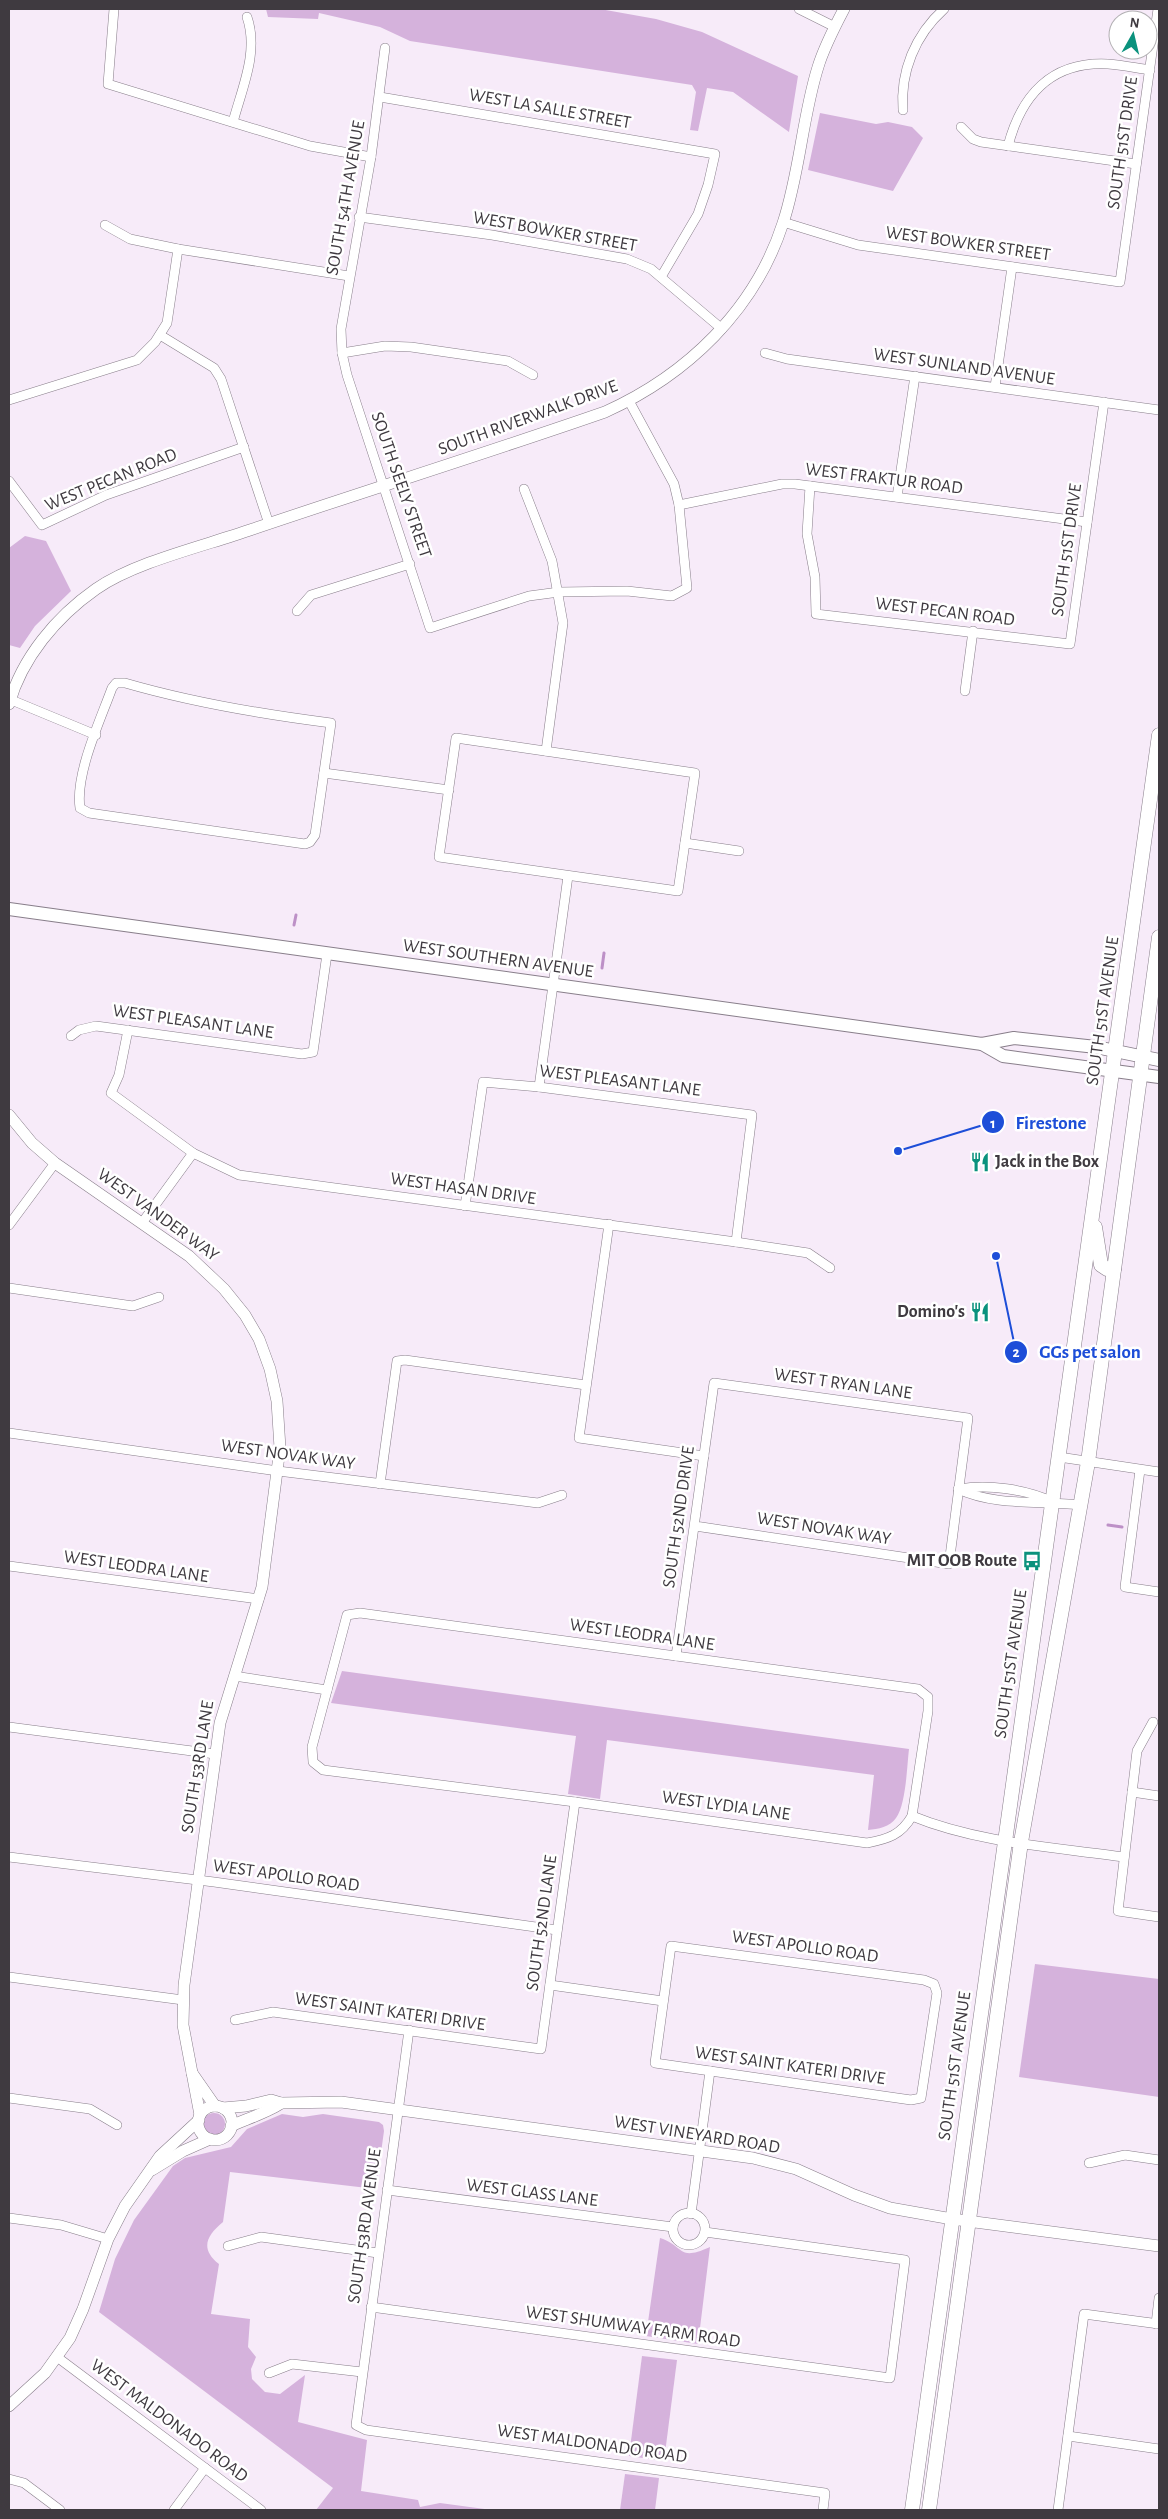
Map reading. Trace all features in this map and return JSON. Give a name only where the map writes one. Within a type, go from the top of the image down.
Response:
[{"type":"main road","name":"SOUTH 51ST AVENUE","points":[[912,2510],[1159,742]]},
{"type":"main road","name":"WEST SOUTHERN AVENUE","points":[[9,909],[982,1044],[1014,1038],[1096,1047],[1159,1060]]},
{"type":"main road","name":"SOUTH 51ST AVENUE","points":[[929,2510],[1021,1842],[1088,1462],[1159,938]]},
{"type":"main road","name":"WEST SOUTHERN AVENUE","points":[[982,1044],[1003,1056],[1159,1077]]},
{"type":"main road","points":[[1093,1214],[1101,1265],[1106,1269],[1114,1269]]},
{"type":"street","points":[[114,9],[108,84],[310,146],[371,157]]},
{"type":"street","points":[[798,9],[835,27]]},
{"type":"street","name":"SOUTH RIVERWALK DRIVE","points":[[9,701],[29,658],[44,637],[84,598],[116,577],[269,524],[596,416],[629,401],[680,369],[722,329],[759,275],[774,248],[783,222],[814,80],[844,9]]},
{"type":"street","name":"SOUTH 51ST DRIVE","points":[[1120,282],[1158,9]]},
{"type":"street","points":[[903,110],[903,82],[909,59],[926,29],[941,10]]},
{"type":"street","points":[[232,122],[248,68],[252,43],[247,17]]},
{"type":"street","name":"SOUTH 54TH AVENUE","points":[[342,353],[341,328],[371,157],[385,48]]},
{"type":"street","points":[[1008,146],[1014,122],[1023,105],[1032,92],[1053,77],[1081,66],[1107,64],[1150,70]]},
{"type":"street","name":"WEST LA SALLE STREET","points":[[380,97],[714,154],[708,185],[698,214],[662,277]]},
{"type":"street","points":[[961,127],[973,139],[981,142],[1136,164]]},
{"type":"street","name":"WEST BOWKER STREET","points":[[359,217],[492,235],[627,259],[643,265],[662,277],[722,329]]},
{"type":"street","name":"WEST BOWKER STREET","points":[[783,222],[858,245],[1120,282]]},
{"type":"street","points":[[105,225],[130,239],[178,249],[349,276]]},
{"type":"street","points":[[9,400],[137,360],[160,335],[166,323],[178,249]]},
{"type":"street","points":[[995,387],[1012,267]]},
{"type":"street","points":[[160,335],[214,368],[222,379],[269,524]]},
{"type":"street","points":[[342,353],[385,346],[411,347],[508,361],[533,375]]},
{"type":"street","name":"SOUTH SEELY STREET","points":[[342,353],[347,375],[430,628],[529,596],[559,592]]},
{"type":"street","name":"WEST SUNLAND AVENUE","points":[[765,354],[787,359],[1159,410]]},
{"type":"street","points":[[898,497],[915,376]]},
{"type":"street","points":[[559,592],[627,590],[672,596],[687,588],[679,506],[674,484],[629,401]]},
{"type":"street","name":"SOUTH 51ST DRIVE","points":[[1070,644],[1104,402]]},
{"type":"street","name":"WEST PECAN ROAD","points":[[9,481],[42,525],[106,495],[244,447]]},
{"type":"street","name":"WEST FRAKTUR ROAD","points":[[679,506],[782,484],[1087,522]]},
{"type":"street","name":"WEST PECAN ROAD","points":[[810,486],[807,534],[815,577],[816,614],[973,631],[1070,644]]},
{"type":"street","points":[[524,489],[552,561],[563,623],[546,751]]},
{"type":"street","points":[[297,612],[310,595],[410,564]]},
{"type":"street","points":[[965,691],[973,631]]},
{"type":"street","points":[[116,683],[125,683],[204,704],[331,723],[324,773],[314,835],[310,842],[305,844],[89,813],[80,808],[79,798],[84,768],[112,688],[116,683]]},
{"type":"street","points":[[9,701],[96,735]]},
{"type":"street","points":[[456,738],[546,751],[695,773],[678,891],[439,857],[456,738]]},
{"type":"street","points":[[324,773],[449,790]]},
{"type":"street","points":[[685,844],[739,851]]},
{"type":"street","points":[[539,1087],[568,876]]},
{"type":"street","name":"WEST PLEASANT LANE","points":[[71,1036],[79,1030],[96,1026],[302,1054],[313,1052],[327,954]]},
{"type":"street","name":"WEST HASAN DRIVE","points":[[128,1030],[119,1075],[111,1093],[193,1154],[240,1175],[609,1224],[808,1253],[830,1268]]},
{"type":"street","name":"WEST PLEASANT LANE","points":[[465,1206],[483,1082],[539,1087],[752,1115],[736,1242]]},
{"type":"street","name":"WEST VANDER WAY","points":[[9,1115],[32,1143],[55,1163],[204,1268],[236,1302],[253,1327],[266,1357],[277,1401],[280,1435],[278,1471]]},
{"type":"street","points":[[142,1223],[193,1154]]},
{"type":"street","points":[[9,1225],[55,1163]]},
{"type":"street","points":[[609,1224],[579,1438],[704,1456]]},
{"type":"street","points":[[9,1288],[133,1306],[159,1297]]},
{"type":"street","points":[[380,1484],[396,1361],[405,1360],[586,1385]]},
{"type":"street","name":"WEST T RYAN LANE","points":[[714,1383],[968,1418],[958,1490]]},
{"type":"street","name":"SOUTH 52ND DRIVE","points":[[676,1656],[714,1383]]},
{"type":"street","name":"WEST NOVAK WAY","points":[[9,1433],[278,1471],[538,1503],[562,1496]]},
{"type":"street","points":[[1059,1457],[1159,1472]]},
{"type":"street","points":[[1140,1470],[1125,1587],[1159,1592]]},
{"type":"street","name":"SOUTH 53RD LANE","points":[[210,2139],[200,2130],[192,2073],[184,2036],[182,2000],[215,1754],[223,1709],[259,1599],[278,1471]]},
{"type":"street","points":[[958,1490],[973,1496],[1022,1503],[1053,1502],[1080,1505]]},
{"type":"street","name":"WEST NOVAK WAY","points":[[695,1526],[949,1564],[958,1490]]},
{"type":"street","name":"WEST LEODRA LANE","points":[[9,1566],[259,1599]]},
{"type":"street","name":"WEST LEODRA LANE","points":[[327,1690],[348,1614],[360,1613],[918,1689],[928,1697],[912,1816]]},
{"type":"street","points":[[234,1676],[327,1690]]},
{"type":"street","name":"WEST LYDIA LANE","points":[[327,1690],[312,1747],[313,1762],[323,1770],[575,1802],[867,1843],[893,1837],[905,1829],[912,1816]]},
{"type":"street","points":[[1153,1722],[1137,1751],[1118,1911],[1159,1917]]},
{"type":"street","points":[[9,1726],[215,1754]]},
{"type":"street","points":[[1132,1792],[1159,1796]]},
{"type":"street","name":"SOUTH 52ND LANE","points":[[541,2049],[575,1802]]},
{"type":"street","points":[[912,1816],[941,1828],[1005,1840],[1124,1857]]},
{"type":"street","name":"WEST APOLLO ROAD","points":[[9,1857],[198,1880],[557,1930]]},
{"type":"street","name":"WEST APOLLO ROAD","points":[[663,2000],[670,1946],[924,1980],[934,1984],[937,1993],[921,2098]]},
{"type":"street","points":[[9,1976],[182,2000]]},
{"type":"street","points":[[550,1984],[663,2000]]},
{"type":"street","name":"WEST SAINT KATERI DRIVE","points":[[663,2000],[655,2063],[911,2100],[921,2098]]},
{"type":"street","name":"WEST SAINT KATERI DRIVE","points":[[235,2020],[273,2012],[541,2049]]},
{"type":"street","name":"SOUTH 53RD AVENUE","points":[[356,2425],[370,2307],[408,2030]]},
{"type":"street","points":[[691,2214],[710,2071]]},
{"type":"street","name":"SOUTH 53RD LANE","points":[[192,2073],[219,2107],[230,2116],[231,2126]]},
{"type":"street","points":[[9,2098],[90,2109],[117,2125]]},
{"type":"street","name":"WEST VINEYARD ROAD","points":[[219,2107],[271,2100],[281,2102],[341,2102],[700,2151],[772,2162],[796,2169],[872,2202],[952,2219],[1159,2246]]},
{"type":"street","points":[[152,2170],[183,2151],[210,2139],[224,2137],[231,2126],[250,2116],[273,2109],[281,2102]]},
{"type":"street","points":[[9,2406],[32,2387],[57,2357],[83,2309],[108,2239],[125,2206],[160,2156],[206,2109],[219,2107]]},
{"type":"street","points":[[1089,2164],[1124,2155],[1159,2160]]},
{"type":"street","name":"WEST GLASS LANE","points":[[387,2190],[673,2227]]},
{"type":"street","points":[[691,2214],[703,2222],[704,2232],[699,2242],[684,2245],[675,2238],[673,2227],[677,2218],[691,2214]]},
{"type":"street","points":[[9,2218],[61,2225],[108,2239]]},
{"type":"street","name":"WEST SHUMWAY FARM ROAD","points":[[370,2307],[890,2378],[905,2260],[704,2232]]},
{"type":"street","points":[[228,2246],[260,2237],[378,2253]]},
{"type":"street","points":[[1058,2510],[1084,2314],[1158,2324],[1159,2298]]},
{"type":"street","name":"WEST MALDONADO ROAD","points":[[57,2357],[261,2510]]},
{"type":"street","points":[[269,2373],[292,2364],[362,2372]]},
{"type":"street","name":"WEST MALDONADO ROAD","points":[[356,2425],[366,2430],[825,2493],[823,2510]]},
{"type":"street","points":[[1068,2436],[1159,2449]]},
{"type":"street","points":[[174,2510],[205,2468]]},
{"type":"street","points":[[9,2479],[24,2483],[60,2510]]},
{"type":"shaded area","points":[[266,9],[600,9],[656,19],[702,32],[798,76],[789,132],[733,92],[707,88],[698,131],[690,130],[696,92],[692,85],[410,41],[380,27],[319,13],[318,19],[268,17]]},
{"type":"shaded area","points":[[820,113],[876,124],[888,122],[912,127],[923,138],[893,191],[808,170]]},
{"type":"shaded area","points":[[25,536],[46,541],[71,591],[35,626],[20,648],[9,645],[9,548]]},
{"type":"shaded area","points":[[342,1671],[909,1749],[906,1785],[902,1804],[896,1818],[890,1824],[868,1830],[874,1775],[607,1740],[600,1799],[568,1794],[576,1736],[331,1703]]},
{"type":"shaded area","points":[[1035,1964],[1159,1979],[1159,2097],[1019,2077]]},
{"type":"shaded area","points":[[214,2113],[222,2116],[225,2124],[222,2132],[214,2135],[206,2132],[203,2124],[206,2116]]},
{"type":"shaded area","points":[[282,2114],[303,2117],[323,2114],[379,2122],[383,2125],[384,2131],[376,2189],[230,2172],[223,2222],[209,2237],[207,2248],[219,2264],[211,2314],[250,2319],[248,2347],[256,2357],[251,2369],[252,2379],[265,2392],[280,2394],[305,2375],[298,2422],[367,2440],[361,2491],[418,2500],[420,2507],[440,2503],[492,2510],[316,2510],[333,2488],[99,2312],[115,2259],[134,2220],[173,2166],[185,2158],[231,2147],[247,2129]]},
{"type":"shaded area","points":[[660,2238],[686,2253],[710,2247],[698,2344],[646,2336]]},
{"type":"shaded area","points":[[642,2356],[677,2360],[664,2461],[629,2456]]},
{"type":"shaded area","points":[[625,2474],[659,2478],[655,2510],[620,2510]]},
{"type":"waterway","points":[[294,925],[296,915]]},
{"type":"waterway","points":[[602,968],[604,953]]},
{"type":"waterway","points":[[1108,1525],[1122,1527]]},
{"type":"place","name":"Firestone","points":[[898,1151]]},
{"type":"place","name":"Jack in the Box","points":[[980,1162]]},
{"type":"place","name":"GGs pet salon","points":[[996,1256]]},
{"type":"place","name":"Domino's","points":[[980,1312]]},
{"type":"place","name":"MIT OOB Route","points":[[1032,1561]]}]
